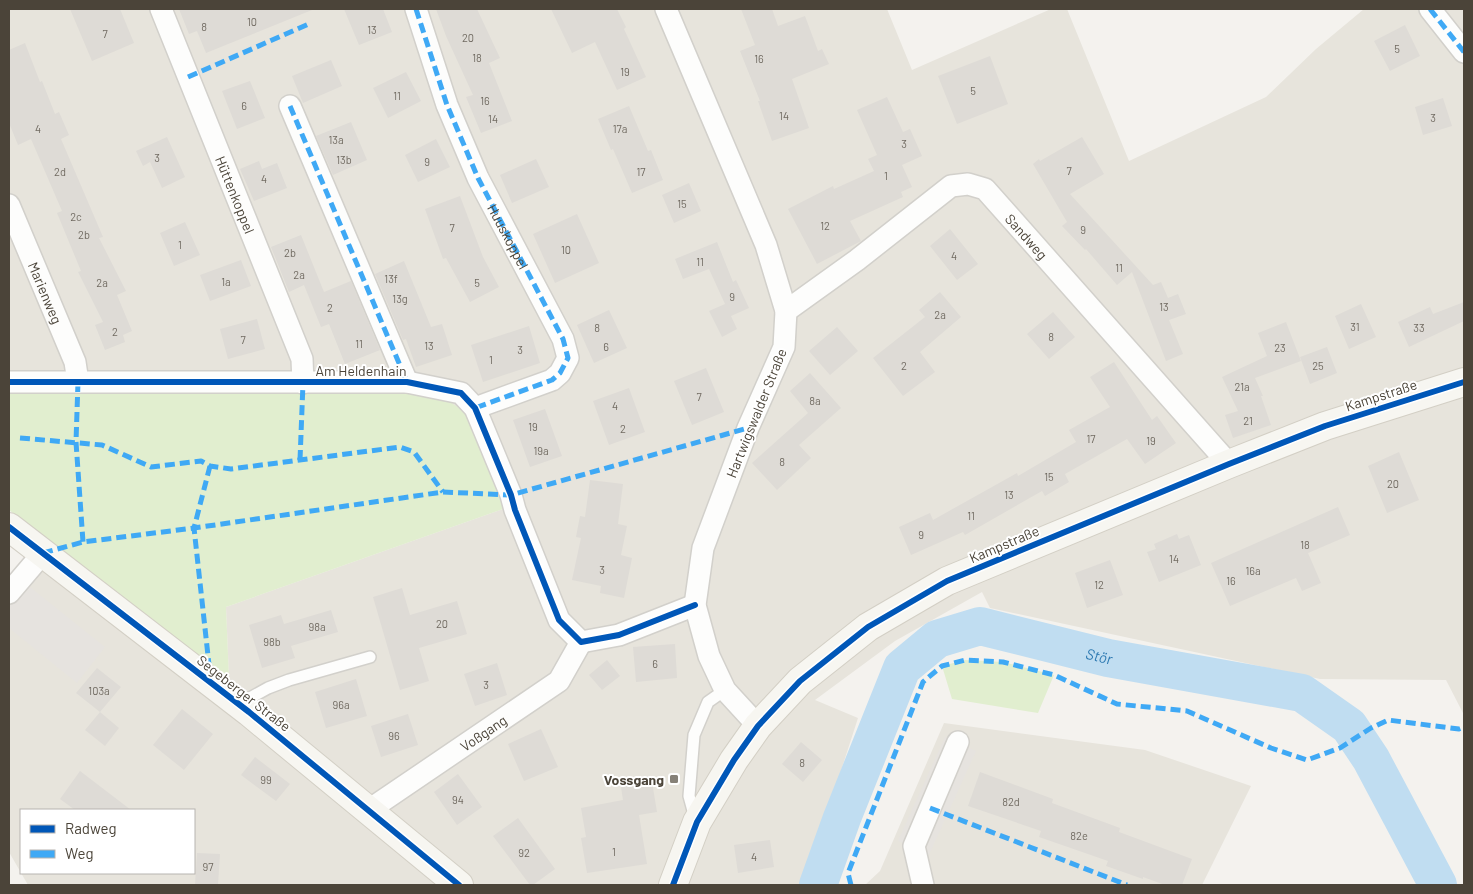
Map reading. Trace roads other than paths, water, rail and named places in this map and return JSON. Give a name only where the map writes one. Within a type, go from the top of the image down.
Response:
[{"type":"street","name":"Hüttenkoppel","points":[[161,9],[302,359],[303,383]]},
{"type":"street","name":"Huuskoppel","points":[[416,9],[447,105],[478,178],[563,339],[568,358],[560,373],[552,380],[475,408]]},
{"type":"street","name":"Hartwigswalder Straße","points":[[666,9],[766,245],[786,311],[784,346],[748,428],[703,548],[695,605],[709,656],[725,690],[758,726]]},
{"type":"street","points":[[1430,9],[1464,52]]},
{"type":"street","name":"Am Heldenhain","points":[[290,106],[406,382]]},
{"type":"street","name":"Sandweg","points":[[786,311],[857,260],[952,186],[968,184],[985,189],[1229,464]]},
{"type":"street","name":"Marienweg","points":[[9,205],[75,362],[78,382]]},
{"type":"street","name":"Am Heldenhain","points":[[9,382],[406,382],[461,393],[475,408],[559,620],[581,642]]},
{"type":"street","name":"Kampstraße","points":[[673,885],[696,822],[734,760],[758,726],[800,681],[868,627],[947,582],[1229,464],[1325,426],[1464,382]]},
{"type":"street","name":"Segeberger Straße","points":[[9,527],[239,704],[459,885]]},
{"type":"street","points":[[9,593],[43,553]]},
{"type":"street","points":[[581,642],[619,634],[695,605]]},
{"type":"street","name":"Voßgang","points":[[369,810],[559,681],[581,642]]},
{"type":"street","points":[[923,885],[914,846],[958,742]]},
{"type":"lane","points":[[239,704],[268,688],[289,680],[370,657]]},
{"type":"lane","points":[[696,822],[688,796],[694,735],[708,702],[725,690]]},
{"type":"lane","points":[[690,776],[703,788],[719,785]]},
{"type":"waterway","name":"Stör","points":[[818,885],[842,818],[902,668],[937,639],[980,626],[1108,658],[1302,693],[1349,726],[1371,759],[1438,885]]},
{"type":"place","name":"Vossgang","points":[[674,779]]}]
